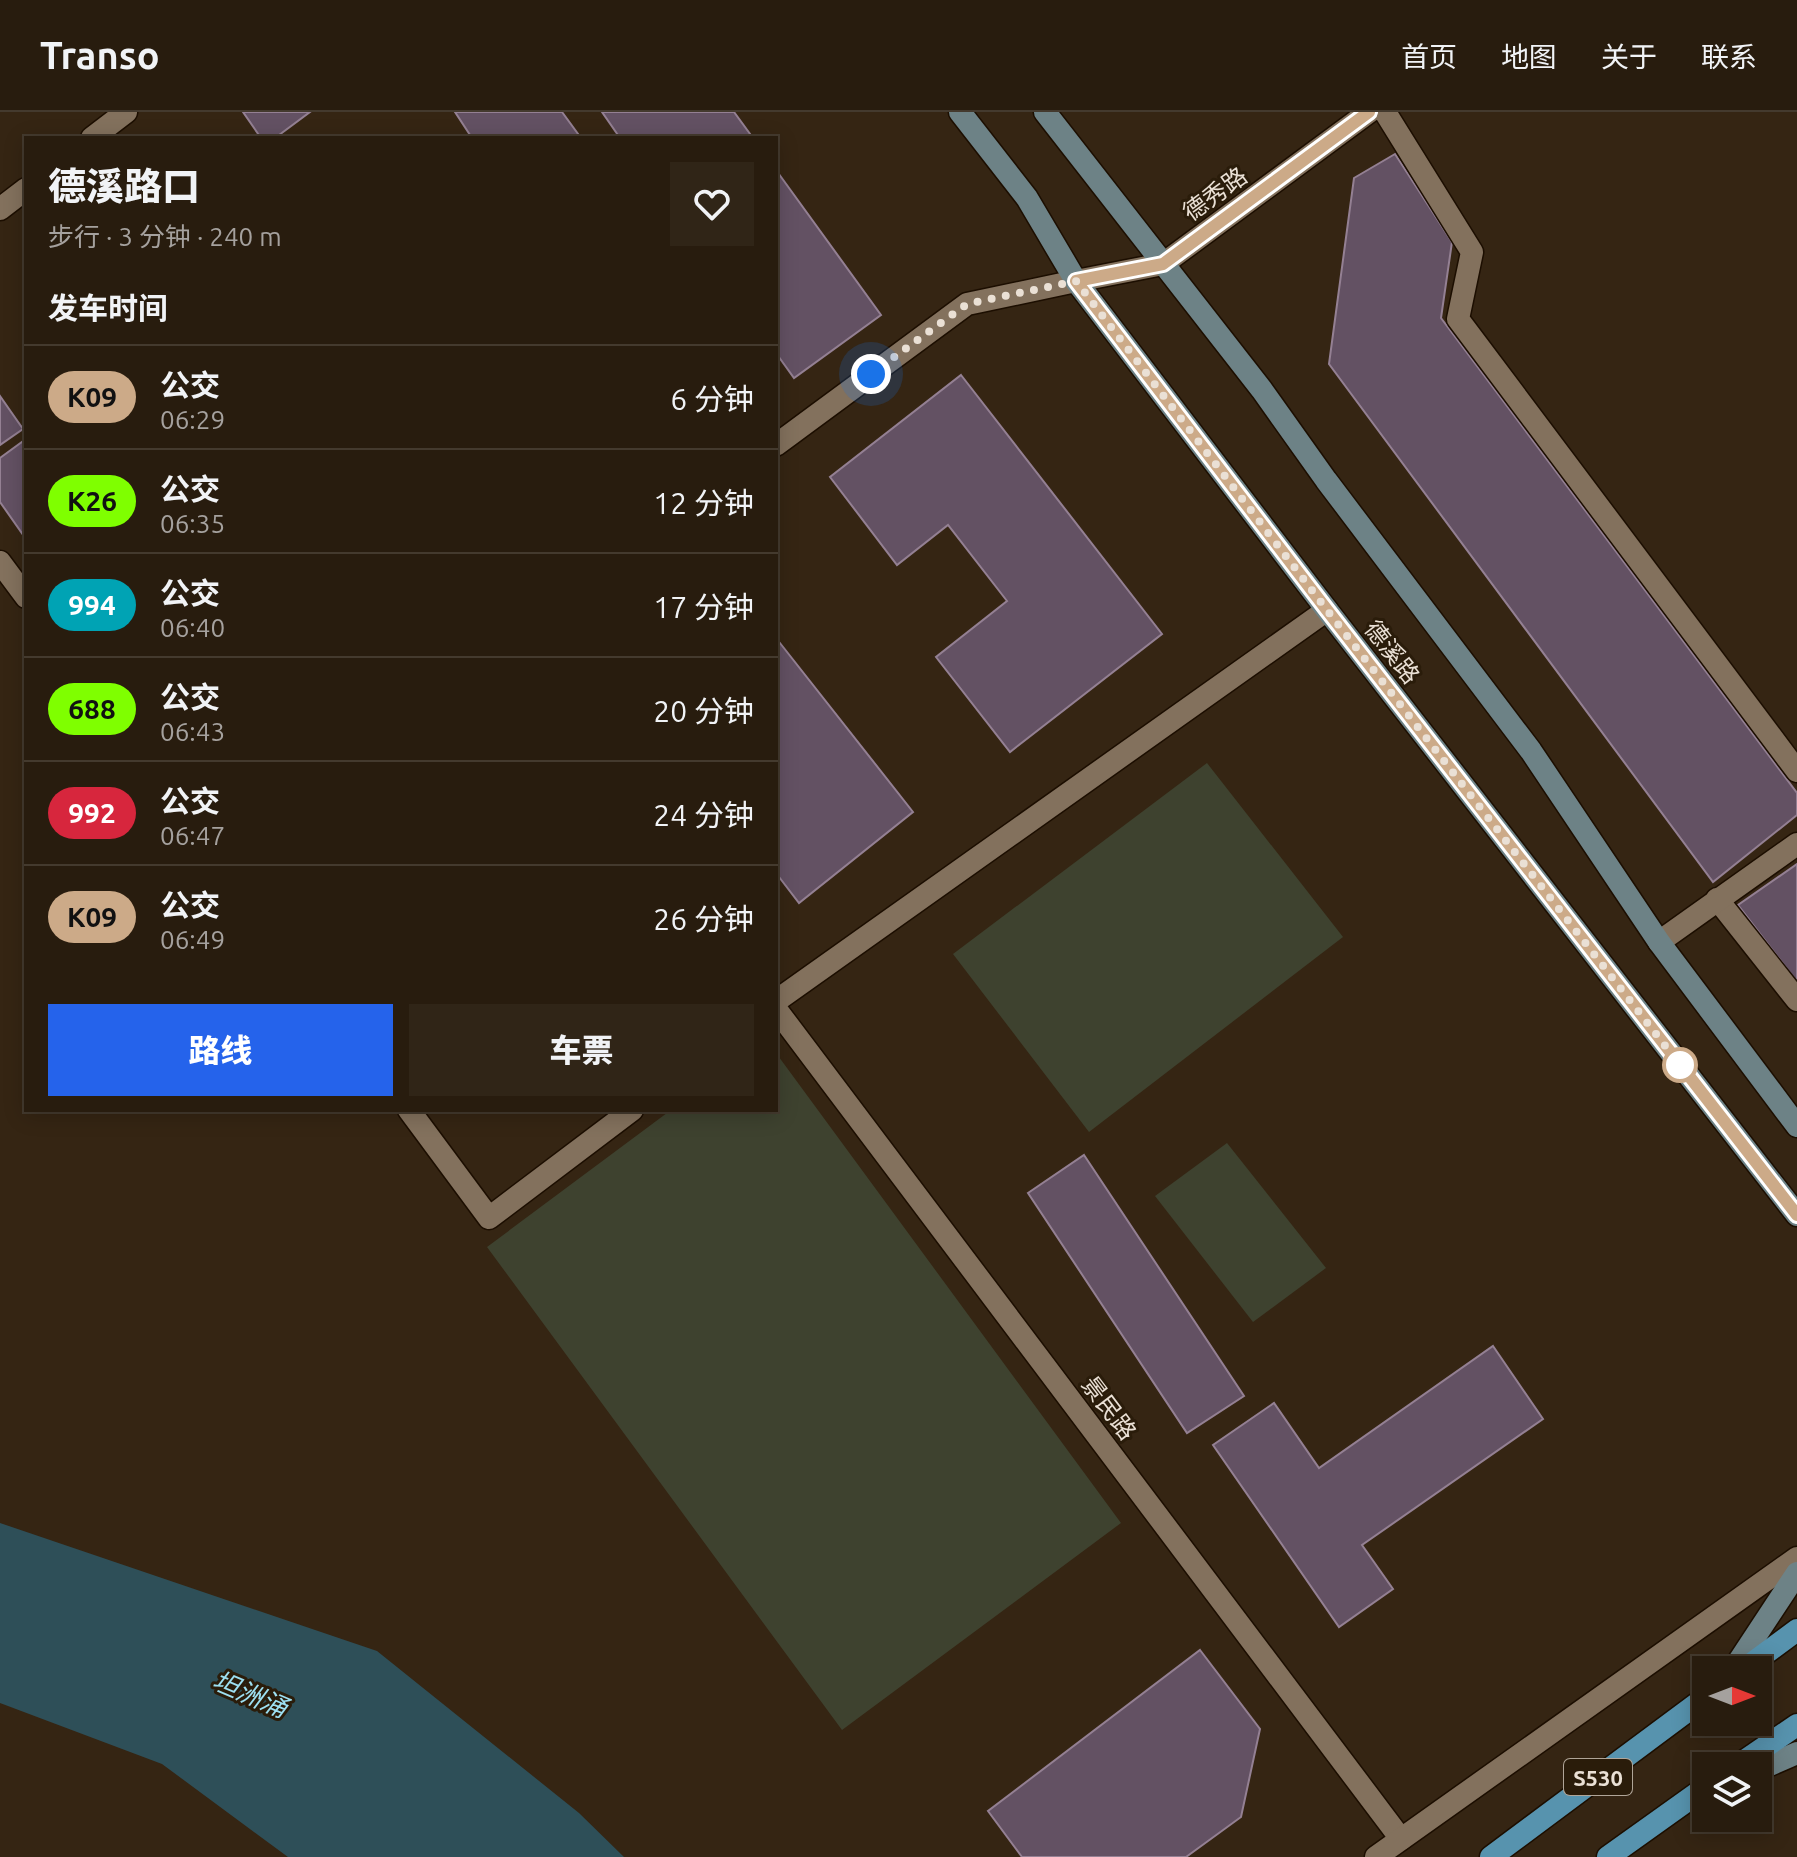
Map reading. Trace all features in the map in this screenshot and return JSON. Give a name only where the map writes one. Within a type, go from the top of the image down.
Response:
[{"type":"main road","name":"德溪路","points":[[960,112],[1027,198],[1076,281],[1797,1215]]},
{"type":"main road","points":[[1045,112],[1262,390],[1326,480],[1531,751],[1659,942],[1797,1126]]},
{"type":"main road","points":[[1742,1656],[1797,1573]]},
{"type":"main road","points":[[1762,1656],[1797,1630]]},
{"type":"main road","name":"S530","points":[[1491,1857],[1692,1707]]},
{"type":"main road","points":[[1757,1752],[1797,1725]]},
{"type":"main road","points":[[1772,1764],[1797,1753]]},
{"type":"main road","points":[[1608,1857],[1692,1799]]},
{"type":"street","name":"德秀路","points":[[778,444],[967,304],[1163,264],[1369,112]]},
{"type":"street","points":[[1385,112],[1472,252],[1458,319],[1797,771]]},
{"type":"street","points":[[95,136],[117,121]]},
{"type":"street","points":[[0,209],[24,191]]},
{"type":"street","points":[[0,562],[24,594]]},
{"type":"street","points":[[778,1000],[1327,610]]},
{"type":"street","points":[[1659,942],[1797,844]]},
{"type":"street","points":[[1717,899],[1797,1000]]},
{"type":"street","name":"景民路","points":[[778,1012],[1401,1839]]},
{"type":"street","points":[[410,1112],[489,1218],[629,1112]]},
{"type":"street","points":[[1376,1857],[1797,1558]]},
{"type":"green space","points":[[1207,763],[1343,937],[1089,1132],[953,954]]},
{"type":"green space","points":[[778,1056],[1121,1523],[842,1730],[487,1247],[668,1112],[778,1112]]},
{"type":"green space","points":[[1227,1143],[1326,1268],[1253,1322],[1155,1196]]},
{"type":"water","name":"坦洲涌","points":[[0,1523],[377,1651],[579,1813],[624,1857],[288,1857],[162,1764],[0,1703]]},
{"type":"building","points":[[243,112],[310,112],[278,136],[260,136]]},
{"type":"building","points":[[455,112],[562,112],[580,136],[471,136]]},
{"type":"building","points":[[602,112],[734,112],[752,136],[619,136]]},
{"type":"building","points":[[1395,154],[1452,242],[1441,318],[1797,793],[1797,815],[1713,882],[1329,364],[1354,178]]},
{"type":"building","points":[[778,173],[881,315],[794,378],[778,356]]},
{"type":"building","points":[[961,375],[1162,634],[1010,752],[936,657],[1007,601],[948,525],[897,565],[830,477]]},
{"type":"building","points":[[0,396],[23,429],[0,445]]},
{"type":"building","points":[[24,440],[24,536],[0,502],[0,458]]},
{"type":"building","points":[[778,641],[913,812],[799,903],[778,876]]},
{"type":"building","points":[[1797,864],[1797,982],[1738,905]]},
{"type":"building","points":[[1084,1155],[1244,1396],[1187,1433],[1028,1193]]},
{"type":"building","points":[[1493,1346],[1543,1419],[1362,1545],[1393,1589],[1339,1627],[1213,1445],[1274,1403],[1319,1468]]},
{"type":"building","points":[[1200,1650],[1260,1729],[1241,1817],[1186,1857],[1022,1857],[988,1811]]},
{"type":"bus line","name":"K09","points":[[1369,112],[1163,264],[1076,281],[1797,1215]]},
{"type":"route","points":[[871,374],[967,304],[1076,281],[1680,1065]]}]
